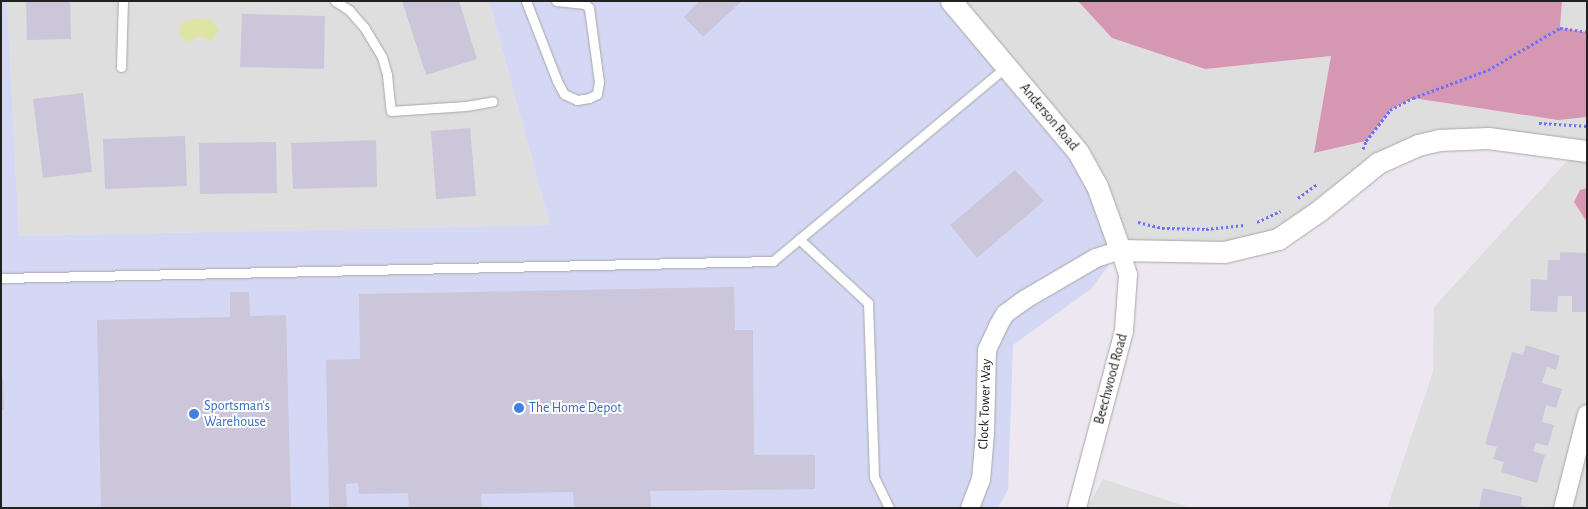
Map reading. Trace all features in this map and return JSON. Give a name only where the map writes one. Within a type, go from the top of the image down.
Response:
[{"type":"street","name":"Anderson Road","points":[[951,1],[1078,152],[1097,186],[1120,250]]},
{"type":"street","points":[[1120,250],[1224,252],[1278,239],[1320,210],[1378,163],[1418,145],[1439,140],[1488,138],[1587,151]]},
{"type":"street","name":"Clock Tower Way","points":[[970,508],[981,480],[985,433],[987,350],[998,326],[1005,314],[1024,300],[1096,258],[1120,250]]},
{"type":"street","name":"Beechwood Road","points":[[1077,508],[1124,331],[1128,276],[1120,250]]},
{"type":"street","points":[[1567,507],[1587,414]]},
{"type":"lane","points":[[121,67],[123,1]]},
{"type":"lane","points":[[335,1],[349,10],[364,27],[382,57],[387,74],[391,110],[466,106],[493,101]]},
{"type":"lane","points":[[526,1],[557,81],[564,94],[577,100],[589,98],[597,94],[599,82],[589,8],[585,4],[556,1]]},
{"type":"lane","points":[[1,278],[773,261],[1006,67]]},
{"type":"lane","points":[[799,239],[868,303],[874,477],[886,507]]},
{"type":"path","points":[[1361,154],[1366,141],[1390,110],[1413,98],[1488,70],[1560,28],[1587,32]]},
{"type":"shaded area","points":[[1,1],[7,1],[19,236],[550,225],[489,1],[951,1],[1078,152],[1120,250],[1091,289],[1013,345],[1008,490],[998,508],[1,508]]},
{"type":"shaded area","points":[[7,1],[489,1],[550,225],[19,236]]},
{"type":"shaded area","points":[[951,1],[1078,1],[1112,38],[1205,69],[1331,56],[1315,153],[1366,141],[1390,110],[1413,98],[1558,120],[1587,117],[1587,508],[1387,508],[1433,372],[1434,307],[1577,150],[1418,145],[1278,239],[1120,250]]},
{"type":"shaded area","points":[[1078,1],[1562,1],[1560,28],[1587,32],[1587,117],[1558,120],[1413,98],[1390,110],[1366,141],[1314,153],[1331,56],[1205,69],[1112,38]]},
{"type":"shaded area","points":[[1562,1],[1587,1],[1587,32],[1560,28]]},
{"type":"shaded area","points":[[196,18],[213,21],[219,30],[212,41],[199,36],[188,42],[179,35],[181,23]]},
{"type":"shaded area","points":[[1587,188],[1587,222],[1574,202],[1580,190]]},
{"type":"shaded area","points":[[1103,479],[1191,508],[1087,508]]},
{"type":"building","points":[[26,1],[70,1],[71,39],[27,40]]},
{"type":"building","points":[[402,1],[459,1],[477,59],[426,75]]},
{"type":"building","points":[[699,1],[742,1],[703,37],[684,17]]},
{"type":"building","points":[[242,14],[325,16],[324,69],[240,67]]},
{"type":"building","points":[[83,93],[92,172],[43,178],[33,99]]},
{"type":"building","points":[[470,128],[476,196],[436,199],[431,131]]},
{"type":"building","points":[[185,136],[187,186],[105,189],[103,139]]},
{"type":"building","points":[[376,140],[377,187],[293,189],[291,143]]},
{"type":"building","points":[[276,142],[277,193],[200,194],[199,143]]},
{"type":"building","points":[[1015,170],[1044,201],[977,258],[950,225]]},
{"type":"building","points":[[1560,252],[1587,253],[1587,312],[1572,312],[1572,296],[1558,296],[1557,312],[1530,311],[1531,279],[1547,280],[1548,260],[1560,260]]},
{"type":"building","name":"The Home Depot","points":[[734,287],[735,330],[753,330],[754,455],[815,455],[815,489],[650,491],[651,507],[616,508],[574,508],[573,492],[481,494],[482,507],[409,508],[408,493],[359,494],[358,483],[346,484],[347,508],[329,508],[326,360],[360,359],[359,294]]},
{"type":"building","name":"Sportsman's Warehouse","points":[[230,292],[249,292],[250,316],[286,315],[291,508],[101,508],[97,320],[230,317]]},
{"type":"building","points":[[1526,345],[1560,356],[1556,370],[1547,367],[1542,383],[1562,389],[1556,408],[1546,405],[1542,422],[1554,425],[1548,446],[1536,443],[1533,451],[1545,455],[1537,483],[1501,472],[1504,462],[1493,459],[1497,447],[1485,444],[1512,352],[1523,355]]},
{"type":"building","points":[[1,377],[3,377],[4,410],[1,410]]},
{"type":"building","points":[[1483,488],[1522,497],[1521,505],[1531,508],[1479,508]]},
{"type":"place","name":"The Home Depot","points":[[519,408]]},
{"type":"place","name":"Sportsman's Warehouse","points":[[194,414]]}]
